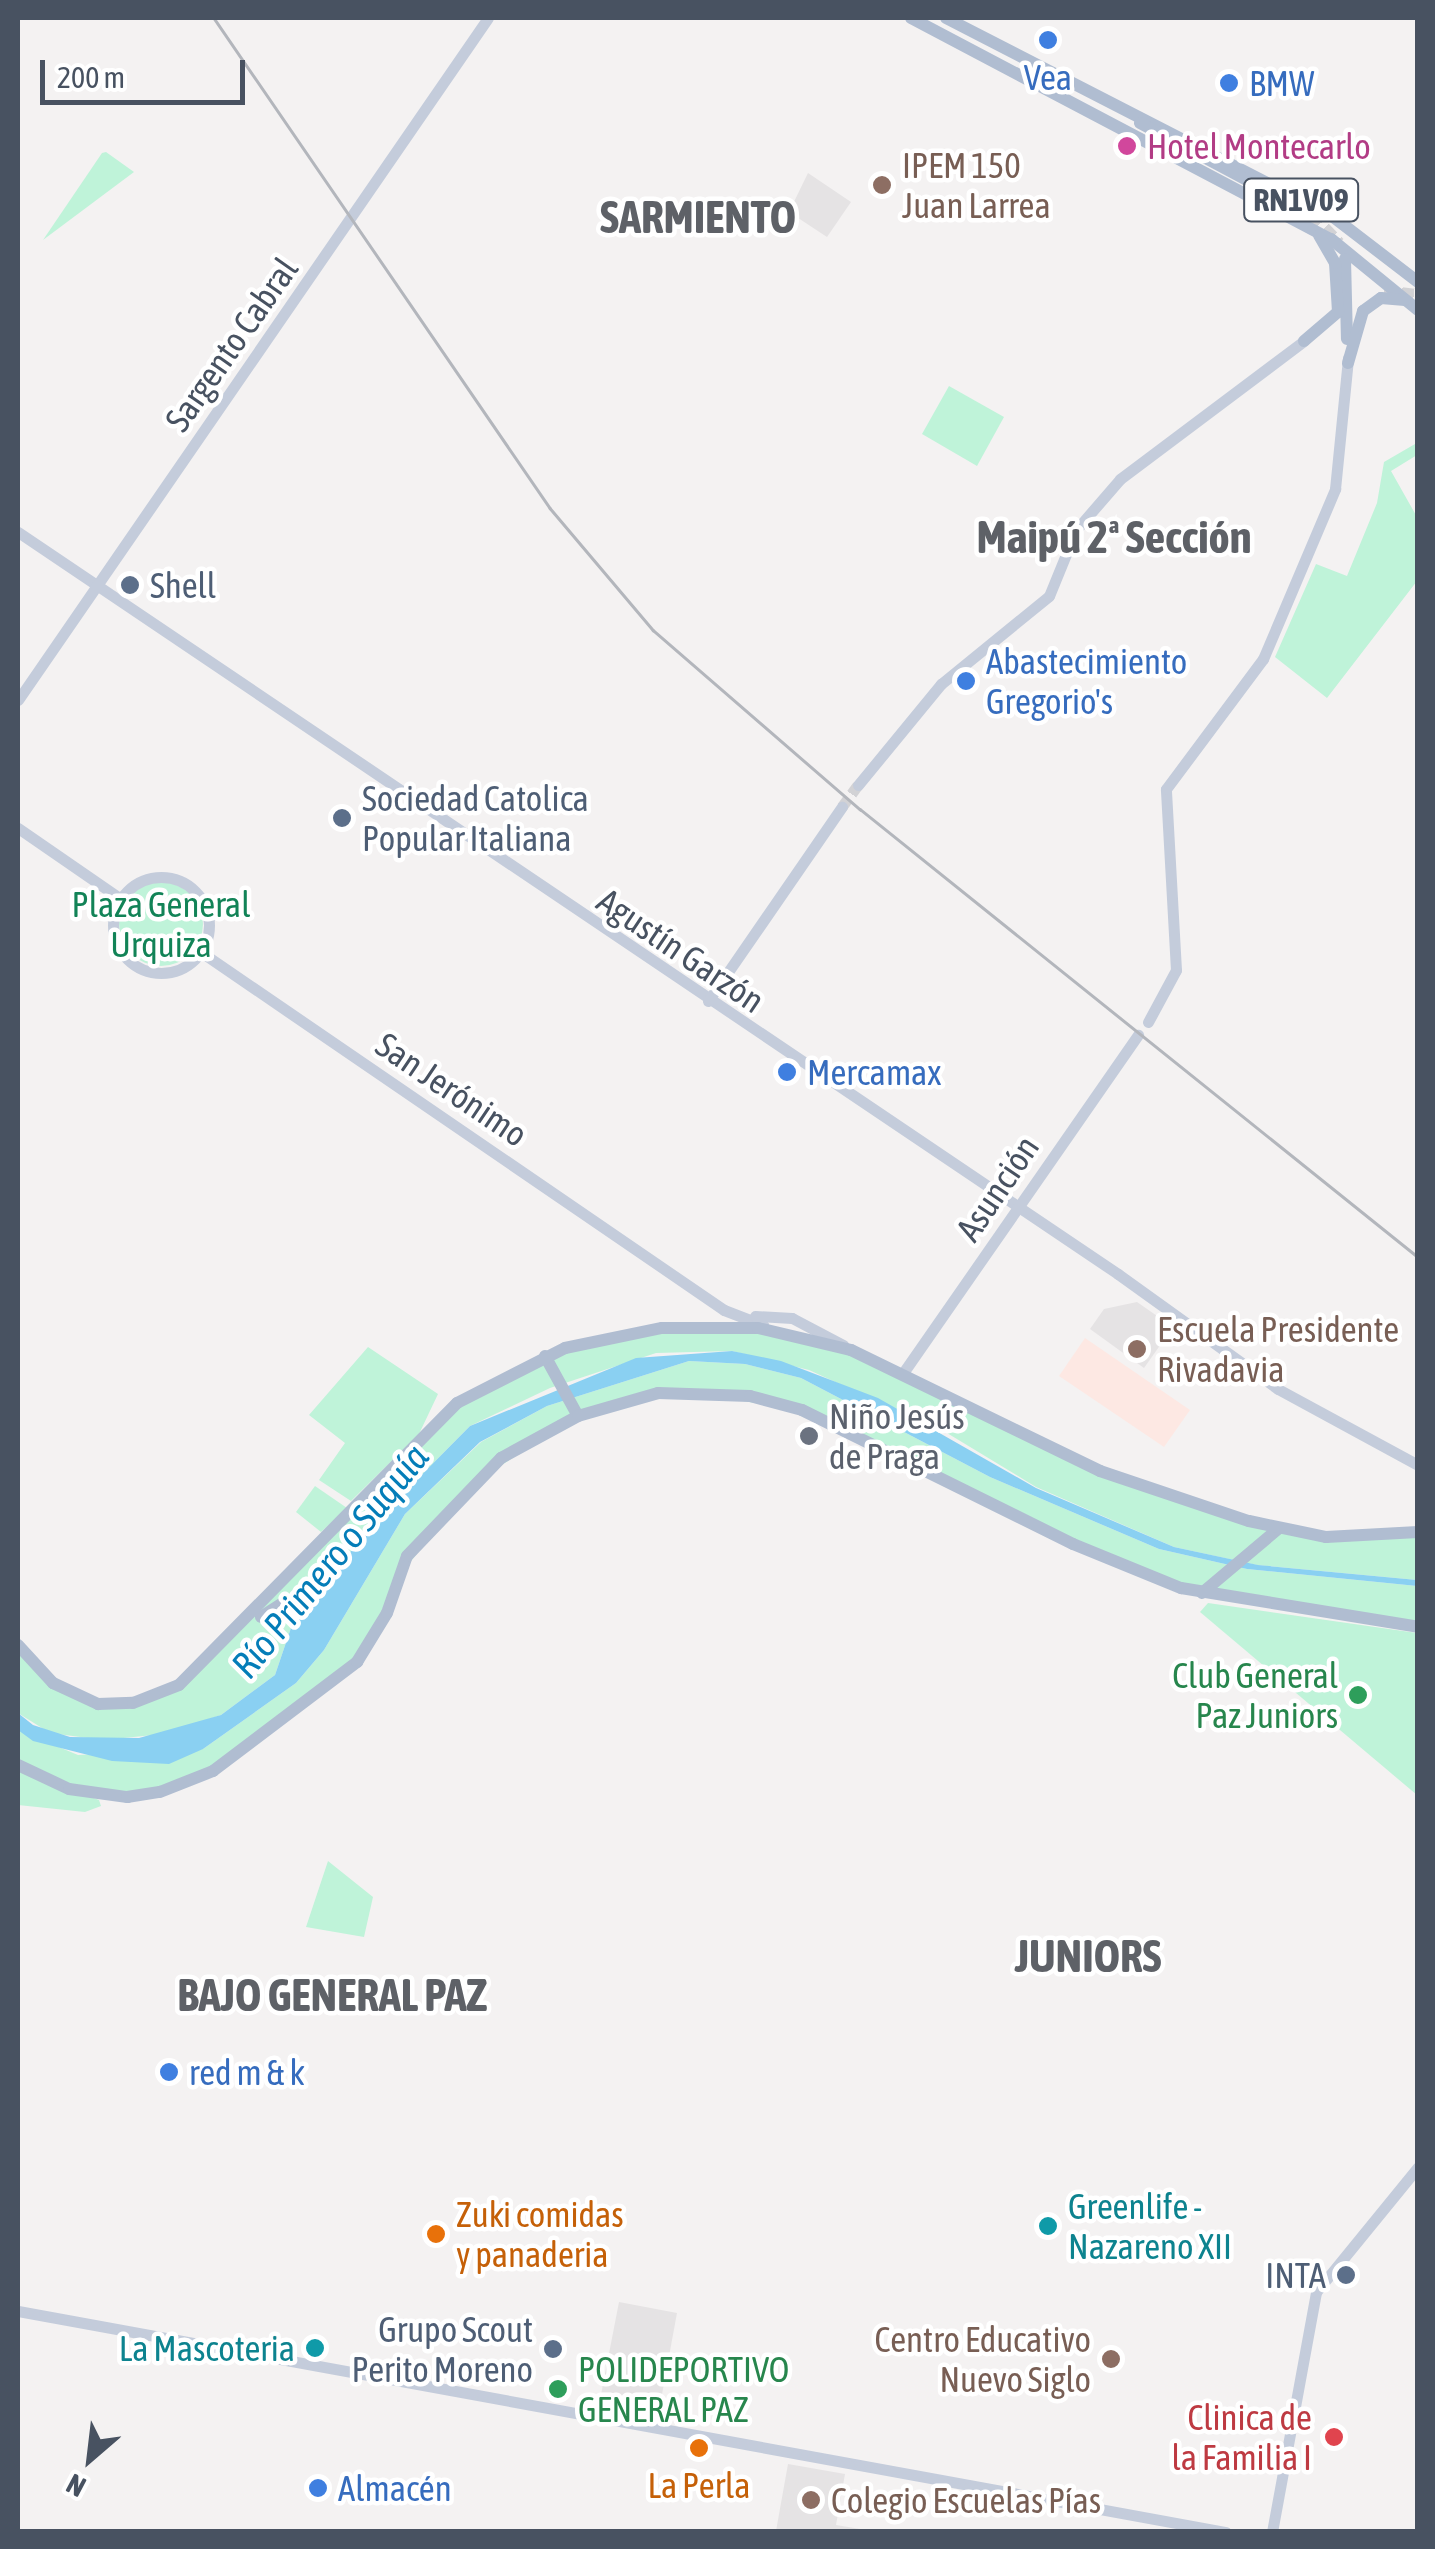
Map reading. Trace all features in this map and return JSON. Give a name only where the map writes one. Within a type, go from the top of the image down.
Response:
[{"type":"main road","name":"Sargento Cabral","points":[[18,700],[488,18]]},
{"type":"main road","name":"RN1V09","points":[[910,18],[1315,230],[1416,309]]},
{"type":"main road","name":"RN1V09","points":[[946,18],[1332,216],[1418,282]]},
{"type":"main road","points":[[1137,116],[1158,138],[1312,215]]},
{"type":"main road","points":[[858,786],[941,684],[1049,596],[1076,530],[1120,479],[1336,315],[1340,298],[1333,256],[1315,230]]},
{"type":"main road","points":[[1148,1022],[1176,970],[1166,789],[1263,659],[1336,489],[1348,362],[1344,259]]},
{"type":"main road","points":[[1304,341],[1384,291]]},
{"type":"main road","points":[[1348,362],[1367,307],[1396,296],[1416,309]]},
{"type":"main road","name":"Agustín Garzón","points":[[18,532],[1016,1208],[1325,1410],[1418,1456]]},
{"type":"main road","points":[[708,1002],[842,807]]},
{"type":"main road","points":[[18,828],[121,899]]},
{"type":"main road","points":[[160,877],[189,886],[209,924],[201,952],[178,970],[135,965],[113,928],[121,899],[160,877]]},
{"type":"main road","name":"San Jerónimo","points":[[201,952],[731,1314],[781,1331]]},
{"type":"main road","name":"Asunción","points":[[903,1373],[1138,1035]]},
{"type":"main road","name":"San Jerónimo","points":[[671,1273],[736,1309],[781,1322],[792,1318],[851,1350]]},
{"type":"main road","name":"Agustín Garzón","points":[[1118,1274],[1278,1389],[1418,1465]]},
{"type":"main road","points":[[18,1644],[62,1688],[91,1702],[122,1705],[182,1683],[238,1631],[438,1418],[547,1359],[662,1328],[781,1331],[851,1350],[1126,1481],[1276,1530],[1326,1537],[1418,1532]]},
{"type":"main road","points":[[547,1359],[575,1411]]},
{"type":"main road","points":[[18,1766],[69,1789],[127,1797],[160,1792],[213,1770],[357,1662],[386,1613],[402,1564],[474,1483],[509,1452],[575,1411],[658,1393],[770,1400],[846,1429],[1106,1560],[1206,1590],[1418,1627]]},
{"type":"main road","points":[[1206,1590],[1276,1530]]},
{"type":"main road","points":[[238,1631],[281,1604]]},
{"type":"main road","points":[[1272,2532],[1316,2292],[1418,2167]]},
{"type":"main road","points":[[18,2311],[1226,2532]]},
{"type":"shaded area","points":[[808,173],[851,202],[827,237],[789,212]]},
{"type":"shaded area","name":"Escuela Presidente Rivadavia","points":[[1137,1302],[1173,1327],[1144,1368],[1090,1329],[1104,1309]]},
{"type":"shaded area","points":[[1085,1338],[1190,1410],[1164,1447],[1059,1376]]},
{"type":"shaded area","points":[[619,2302],[677,2313],[658,2416],[599,2405]]},
{"type":"shaded area","name":"Colegio Escuelas Pías","points":[[788,2464],[845,2474],[836,2525],[872,2531],[776,2531]]},
{"type":"green space","points":[[102,153],[134,172],[43,240]]},
{"type":"green space","points":[[949,386],[1004,417],[977,466],[922,434]]},
{"type":"green space","points":[[1415,444],[1417,455],[1391,471],[1417,517],[1417,581],[1327,698],[1275,657],[1316,564],[1347,576],[1377,503],[1384,462]]},
{"type":"green space","name":"Plaza General Urquiza","points":[[161,882],[184,889],[196,901],[203,924],[196,947],[184,959],[161,966],[138,959],[126,947],[119,924],[126,901],[138,889]]},
{"type":"green space","points":[[690,1325],[827,1342],[1100,1471],[1297,1533],[1417,1532],[1417,1580],[1257,1565],[1174,1547],[1036,1487],[947,1433],[809,1370],[732,1351],[656,1353],[550,1388],[470,1426],[375,1522],[293,1622],[275,1675],[221,1715],[164,1734],[103,1740],[50,1733],[18,1713],[18,1645],[36,1669],[108,1705],[179,1685],[438,1418],[545,1356]]},
{"type":"green space","points":[[368,1347],[438,1394],[419,1434],[351,1501],[319,1480],[345,1443],[309,1415]]},
{"type":"green space","points":[[689,1361],[745,1364],[801,1378],[990,1477],[1159,1549],[1247,1569],[1417,1586],[1417,1627],[1202,1593],[1105,1559],[802,1411],[689,1392],[578,1416],[474,1483],[395,1581],[361,1657],[189,1782],[108,1797],[18,1765],[18,1730],[78,1755],[203,1749],[296,1683],[324,1650],[405,1514],[481,1442],[547,1406]]},
{"type":"green space","points":[[315,1486],[347,1508],[321,1532],[296,1512]]},
{"type":"green space","name":"Club General Paz Juniors","points":[[1208,1603],[1417,1633],[1417,1795],[1200,1612]]},
{"type":"green space","points":[[18,1769],[99,1800],[101,1806],[85,1812],[18,1805]]},
{"type":"green space","points":[[328,1861],[373,1897],[364,1937],[306,1927]]},
{"type":"water","points":[[732,1351],[781,1361],[878,1398],[1036,1488],[1174,1547],[1258,1565],[1417,1580],[1417,1586],[1247,1569],[1159,1549],[990,1477],[801,1378],[745,1364],[689,1361],[547,1406],[480,1442],[405,1514],[324,1650],[296,1683],[203,1749],[169,1764],[112,1761],[33,1741],[18,1730],[18,1713],[33,1725],[70,1737],[139,1738],[221,1715],[275,1675],[293,1622],[375,1522],[470,1426],[636,1358]]},
{"type":"tunnel","points":[[1312,215],[1339,243]]},
{"type":"tunnel","points":[[1384,291],[1418,295]]},
{"type":"tunnel","points":[[842,807],[858,785]]},
{"type":"railway","points":[[214,18],[550,508],[653,630],[860,809],[1418,1257]]},
{"type":"place","name":"Vea","points":[[1048,40]]},
{"type":"place","name":"BMW","points":[[1229,83]]},
{"type":"place","name":"Hotel Montecarlo","points":[[1127,146]]},
{"type":"place","name":"IPEM 150 Juan Larrea","points":[[882,185]]},
{"type":"place","name":"Shell","points":[[130,585]]},
{"type":"place","name":"Abastecimiento Gregorio's","points":[[966,681]]},
{"type":"place","name":"Sociedad Catolica Popular Italiana","points":[[342,818]]},
{"type":"place","name":"Mercamax","points":[[787,1072]]},
{"type":"place","name":"Escuela Presidente Rivadavia","points":[[1137,1349]]},
{"type":"place","name":"Niño Jesús de Praga","points":[[809,1436]]},
{"type":"place","name":"Club General Paz Juniors","points":[[1358,1695]]},
{"type":"place","name":"red m & k","points":[[169,2072]]},
{"type":"place","name":"Greenlife - Nazareno XII","points":[[1048,2226]]},
{"type":"place","name":"Zuki comidas y panaderia","points":[[436,2234]]},
{"type":"place","name":"INTA","points":[[1346,2275]]},
{"type":"place","name":"La Mascoteria","points":[[315,2348]]},
{"type":"place","name":"Grupo Scout Perito Moreno","points":[[553,2349]]},
{"type":"place","name":"Centro Educativo Nuevo Siglo","points":[[1111,2359]]},
{"type":"place","name":"POLIDEPORTIVO GENERAL PAZ","points":[[558,2389]]},
{"type":"place","name":"Clinica de la Familia I","points":[[1334,2437]]},
{"type":"place","name":"La Perla","points":[[699,2448]]},
{"type":"place","name":"Almacén","points":[[318,2488]]},
{"type":"place","name":"Colegio Escuelas Pías","points":[[811,2500]]},
{"type":"district","name":"SARMIENTO","points":[[698,218]]},
{"type":"district","name":"Maipú 2ª Sección","points":[[1114,538]]},
{"type":"district","name":"JUNIORS","points":[[1088,1957]]},
{"type":"district","name":"BAJO GENERAL PAZ","points":[[332,1996]]},
{"type":"water label","name":"Río Primero o Suquía","points":[[330,1561]]}]
